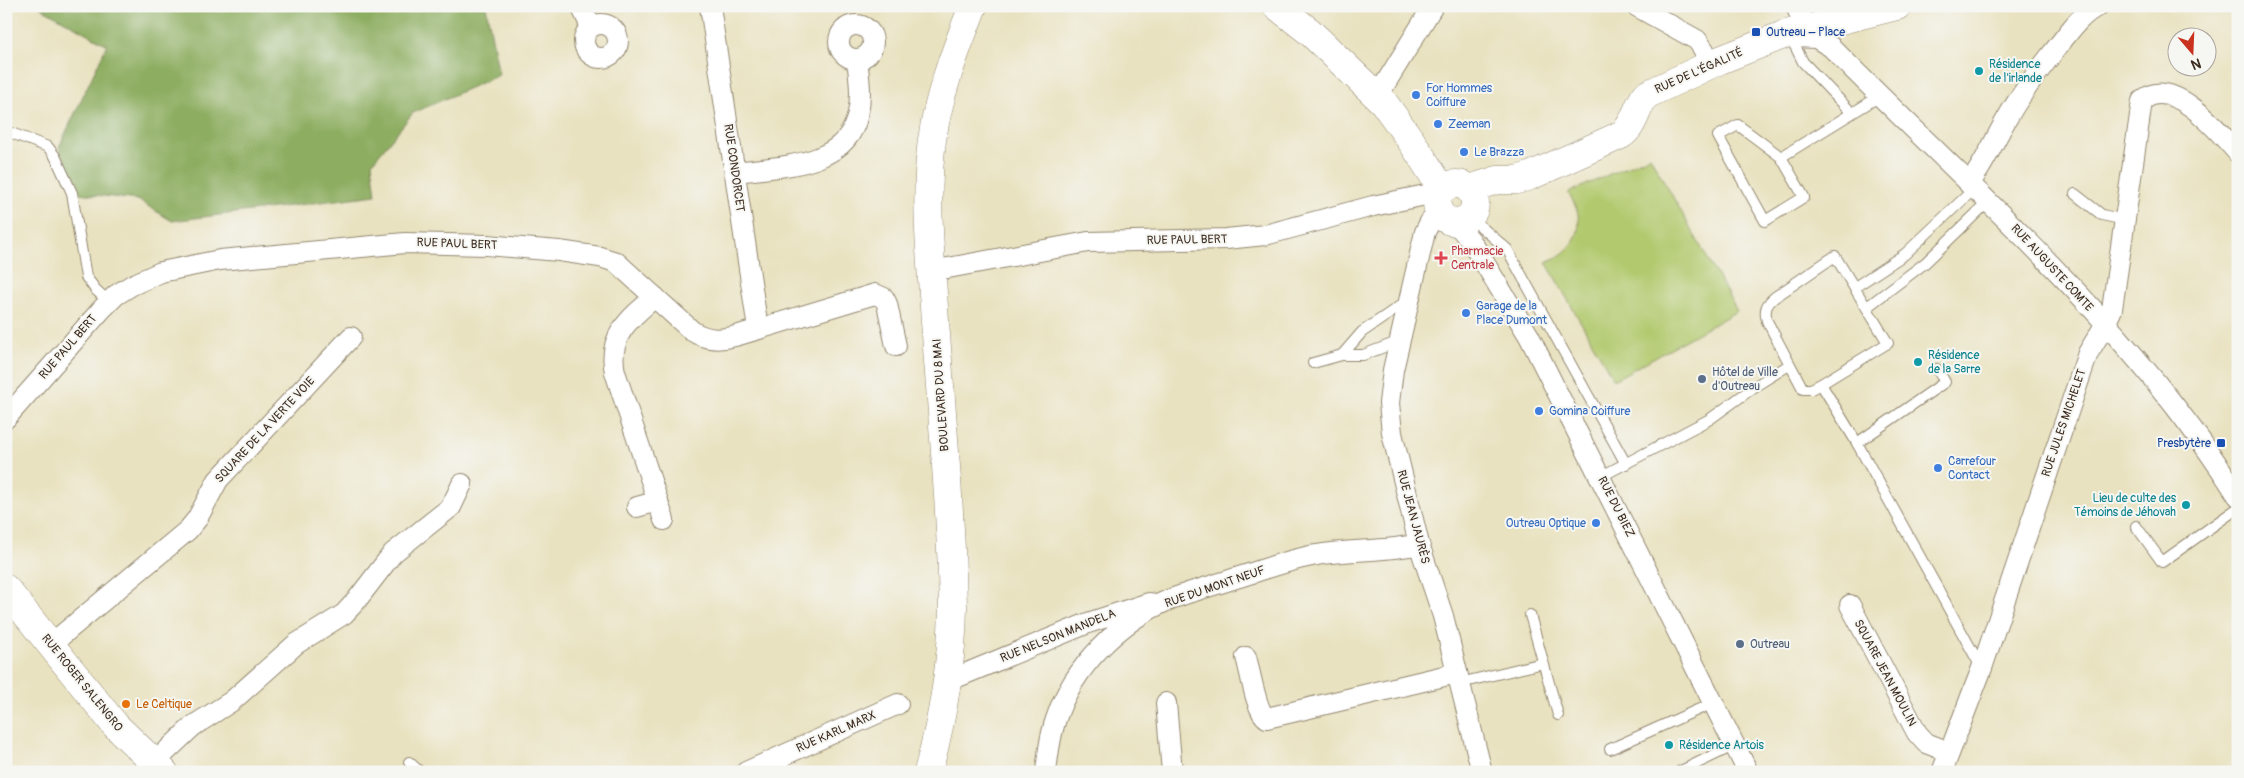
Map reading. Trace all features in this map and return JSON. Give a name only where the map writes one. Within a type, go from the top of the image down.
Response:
[{"type":"street","points":[[581,6],[591,27]]},
{"type":"street","name":"RUE CONDORCET","points":[[710,6],[758,329]]},
{"type":"street","points":[[1277,6],[1310,32],[1377,97],[1394,116],[1453,202]]},
{"type":"street","points":[[1377,97],[1433,6]]},
{"type":"street","points":[[1636,6],[1697,40],[1704,50],[1707,66]]},
{"type":"street","name":"RUE DE L'ÉGALITÉ","points":[[1453,202],[1502,179],[1524,178],[1621,135],[1630,127],[1639,104],[1646,95],[1793,23],[1854,17],[1897,6]]},
{"type":"street","points":[[1977,191],[1982,168],[2009,115],[2037,73],[2075,24],[2084,15],[2098,6]]},
{"type":"street","name":"BOULEVARD DU 8 MAI","points":[[928,772],[944,708],[948,681],[952,641],[953,592],[928,182],[932,139],[942,93],[972,11]]},
{"type":"street","points":[[1844,60],[1838,31],[1842,25],[1854,17]]},
{"type":"street","name":"RUE AUGUSTE COMTE","points":[[1793,23],[1831,46],[2063,278],[2187,422],[2238,496]]},
{"type":"street","points":[[735,172],[809,161],[823,157],[840,146],[852,131],[858,114],[860,93],[857,58]]},
{"type":"street","name":"RUE JULES MICHELET","points":[[1942,772],[1982,668],[2088,353],[2105,325],[2114,301],[2141,104],[2146,98],[2156,95],[2176,99],[2198,111],[2236,147]]},
{"type":"street","name":"RUE PAUL BERT","points":[[932,272],[1088,242],[1226,239],[1265,235],[1373,206],[1453,202]]},
{"type":"street","name":"RUE DU BIEZ","points":[[1453,202],[1474,247],[1529,336],[1748,772]]},
{"type":"street","name":"RUE JEAN JAURÈS","points":[[1453,202],[1425,232],[1390,390],[1389,418],[1419,544],[1444,616],[1482,772]]},
{"type":"street","name":"RUE PAUL BERT","points":[[6,418],[109,302],[139,281],[161,272],[184,266],[236,258],[419,242],[523,247],[600,257],[616,262],[692,331],[704,337],[722,339],[874,294],[884,298],[887,304],[896,346]]},
{"type":"street","points":[[637,507],[661,510],[615,372],[613,356],[616,341],[626,324],[631,317],[655,297]]},
{"type":"street","name":"SQUARE DE LA VERTE VOIE","points":[[50,644],[188,530],[197,519],[209,493],[221,476],[351,337]]},
{"type":"street","points":[[159,767],[193,726],[232,702],[296,644],[344,614],[393,553],[451,507],[462,484]]},
{"type":"street","name":"RUE DU MONT NEUF","points":[[1046,772],[1056,719],[1066,696],[1082,670],[1099,650],[1126,626],[1170,600],[1309,556],[1394,549],[1419,544]]},
{"type":"street","name":"RUE ROGER SALENGRO","points":[[6,589],[115,725],[159,767]]},
{"type":"street","name":"RUE NELSON MANDELA","points":[[948,681],[1115,613],[1170,600]]},
{"type":"street","name":"SQUARE JEAN MOULIN","points":[[1850,606],[1917,733],[1926,742],[1949,752]]},
{"type":"street","points":[[1246,657],[1263,716],[1268,718],[1458,678]]},
{"type":"street","points":[[1166,703],[1172,772]]},
{"type":"street","name":"RUE KARL MARX","points":[[746,772],[783,764],[898,704]]},
{"type":"lane","points":[[1793,23],[1803,62],[1852,113]]},
{"type":"lane","points":[[1781,157],[1880,96]]},
{"type":"lane","points":[[1738,125],[1781,157],[1804,197],[1765,221],[1718,136],[1738,125]]},
{"type":"lane","points":[[6,131],[48,147],[55,156],[72,193],[86,276],[96,290],[109,302]]},
{"type":"lane","points":[[1855,287],[1905,254],[1977,191]]},
{"type":"lane","points":[[1866,306],[1925,264],[1977,191]]},
{"type":"lane","points":[[2075,194],[2097,212],[2125,220]]},
{"type":"lane","points":[[1453,202],[1507,249],[1626,464]]},
{"type":"lane","points":[[1834,256],[1866,306],[1888,342],[1821,384],[1811,389],[1803,389],[1767,321],[1766,310],[1768,304],[1775,296],[1834,256]]},
{"type":"lane","points":[[1342,354],[1362,332],[1410,300]]},
{"type":"lane","points":[[1312,362],[1342,354],[1363,355],[1400,340]]},
{"type":"lane","points":[[1600,477],[1710,419],[1757,385],[1789,365]]},
{"type":"lane","points":[[1857,443],[1945,382],[1937,369]]},
{"type":"lane","points":[[1821,384],[1857,443],[1982,668]]},
{"type":"lane","points":[[2136,526],[2162,562],[2238,508]]},
{"type":"lane","points":[[1530,615],[1558,715]]},
{"type":"lane","points":[[1458,678],[1543,663]]},
{"type":"lane","points":[[1610,749],[1713,703]]},
{"type":"lane","points":[[1679,772],[1734,745]]},
{"type":"lane","points":[[409,762],[420,772]]},
{"type":"green space","points":[[38,6],[486,6],[499,75],[413,113],[372,163],[376,195],[172,221],[138,200],[78,193],[59,147],[107,45]]},
{"type":"green space","points":[[1799,6],[1845,6],[1804,17]]},
{"type":"green space","points":[[1650,156],[1737,311],[1614,380],[1546,262],[1558,257],[1567,250],[1577,234],[1578,214],[1568,193]]},
{"type":"place","name":"Outreau – Place","points":[[1756,32]]},
{"type":"place","name":"Résidence de l'irlande","points":[[1979,71]]},
{"type":"place","name":"For Hommes Coiffure","points":[[1416,95]]},
{"type":"place","name":"Zeeman","points":[[1438,124]]},
{"type":"place","name":"Le Brazza","points":[[1464,152]]},
{"type":"place","name":"Pharmacie Centrale","points":[[1441,258]]},
{"type":"place","name":"Garage de la Place Dumont","points":[[1466,313]]},
{"type":"place","name":"Résidence de la Sarre","points":[[1918,362]]},
{"type":"place","name":"Hôtel de Ville d'Outreau","points":[[1702,379]]},
{"type":"place","name":"Gomina Coiffure","points":[[1539,411]]},
{"type":"place","name":"Presbytère","points":[[2221,443]]},
{"type":"place","name":"Carrefour Contact","points":[[1938,468]]},
{"type":"place","name":"Lieu de culte des Témoins de Jéhovah","points":[[2186,505]]},
{"type":"place","name":"Outreau Optique","points":[[1596,523]]},
{"type":"place","name":"Outreau","points":[[1740,644]]},
{"type":"place","name":"Le Celtique","points":[[126,704]]},
{"type":"place","name":"Résidence Artois","points":[[1669,745]]}]
